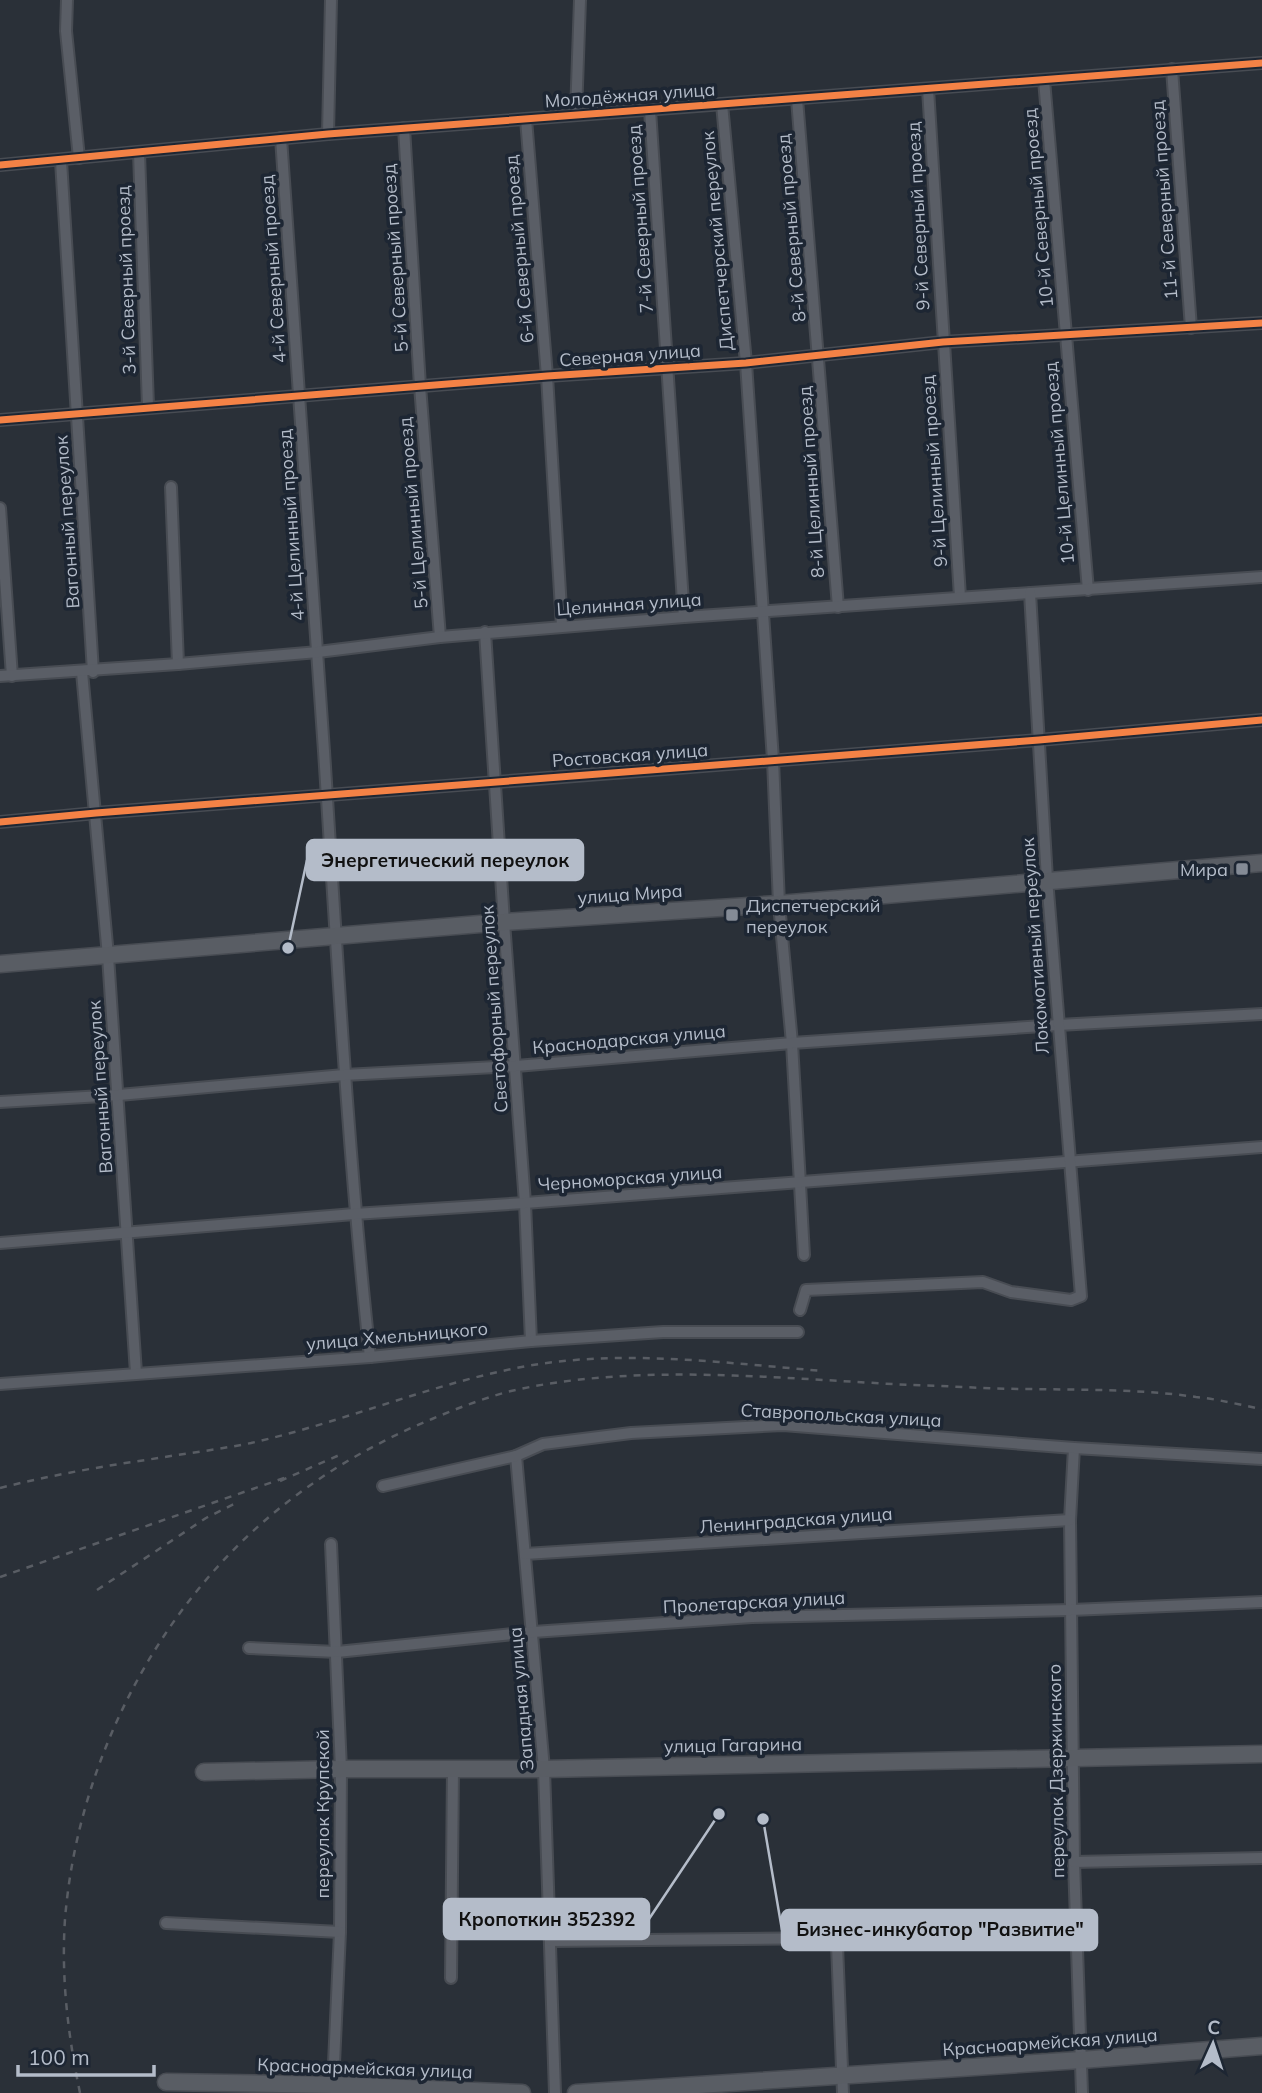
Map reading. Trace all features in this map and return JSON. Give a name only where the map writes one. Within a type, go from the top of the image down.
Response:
[{"type":"street","points":[[67,0],[66,31],[79,158]]},
{"type":"street","points":[[328,134],[331,0]]},
{"type":"street","points":[[576,114],[580,0]]},
{"type":"street","name":"Молодёжная улица","points":[[0,165],[328,134],[1262,63]]},
{"type":"street","name":"11-й Северный проезд","points":[[1172,69],[1191,327]]},
{"type":"street","name":"10-й Северный проезд","points":[[1044,80],[1066,333]]},
{"type":"street","name":"9-й Северный проезд","points":[[928,89],[943,342]]},
{"type":"street","name":"8-й Северный проезд","points":[[797,99],[820,355]]},
{"type":"street","name":"Диспетчерский переулок","points":[[722,104],[746,363],[773,760],[779,904],[792,1043],[804,1255]]},
{"type":"street","name":"7-й Северный проезд","points":[[650,110],[684,617]]},
{"type":"street","name":"6-й Северный проезд","points":[[526,119],[547,376],[562,626]]},
{"type":"street","name":"5-й Северный проезд","points":[[404,128],[420,386]]},
{"type":"street","name":"4-й Северный проезд","points":[[281,138],[299,396]]},
{"type":"street","name":"3-й Северный проезд","points":[[139,153],[148,406]]},
{"type":"street","name":"Вагонный переулок","points":[[61,161],[76,412],[87,672],[119,1095],[136,1373]]},
{"type":"street","name":"Северная улица","points":[[0,420],[148,406],[746,363],[943,342],[1262,323]]},
{"type":"street","name":"10-й Целинный проезд","points":[[1066,333],[1088,590]]},
{"type":"street","name":"9-й Целинный проезд","points":[[943,342],[960,597]]},
{"type":"street","name":"8-й Целинный проезд","points":[[820,355],[838,607]]},
{"type":"street","name":"5-й Целинный проезд","points":[[420,386],[440,637]]},
{"type":"street","name":"4-й Целинный проезд","points":[[299,396],[354,1214],[370,1357]]},
{"type":"street","points":[[171,486],[178,664]]},
{"type":"street","points":[[0,508],[12,676]]},
{"type":"street","name":"Целинная улица","points":[[0,676],[87,672],[318,652],[485,632],[1262,577]]},
{"type":"street","name":"Локомотивный переулок","points":[[800,1310],[806,1290],[983,1282],[1011,1292],[1071,1300],[1081,1296],[1047,879],[1030,593]]},
{"type":"street","name":"Светофорный переулок","points":[[485,632],[525,1203],[531,1341]]},
{"type":"street","name":"Ростовская улица","points":[[0,822],[1262,720]]},
{"type":"street","name":"улица Мира","points":[[0,964],[504,922],[779,904],[1047,879],[1262,863]]},
{"type":"street","name":"Краснодарская улица","points":[[0,1102],[119,1095],[344,1075],[516,1066],[792,1043],[1262,1014]]},
{"type":"street","name":"Черноморская улица","points":[[0,1243],[1262,1147]]},
{"type":"street","name":"улица Хмельницкого","points":[[0,1384],[663,1332],[799,1332]]},
{"type":"street","name":"Ставропольская улица","points":[[383,1486],[516,1456],[543,1444],[631,1433],[783,1425],[1074,1448],[1262,1459]]},
{"type":"street","name":"переулок Дзержинского","points":[[1074,1448],[1070,1520],[1074,1862],[1082,2093]]},
{"type":"street","name":"Западная улица","points":[[516,1456],[544,1769],[555,2093]]},
{"type":"street","name":"Ленинградская улица","points":[[525,1554],[1070,1520]]},
{"type":"street","name":"переулок Крупской","points":[[331,1544],[341,1769],[340,1932],[333,2085]]},
{"type":"street","name":"Пролетарская улица","points":[[249,1648],[337,1652],[533,1632],[752,1617],[1071,1610],[1262,1602]]},
{"type":"street","name":"улица Гагарина","points":[[204,1772],[544,1769],[1262,1754]]},
{"type":"street","points":[[451,1978],[453,1768]]},
{"type":"street","points":[[1074,1862],[1262,1858]]},
{"type":"street","points":[[166,1923],[340,1932]]},
{"type":"street","points":[[551,1941],[833,1938],[837,1945],[843,2093]]},
{"type":"street","name":"Красноармейская улица","points":[[576,2093],[1262,2046]]},
{"type":"street","name":"Красноармейская улица","points":[[166,2082],[333,2085],[522,2093]]},
{"type":"railway","points":[[0,1488],[91,1469],[251,1443],[457,1382],[527,1366],[600,1358],[637,1358],[712,1361],[823,1371]]},
{"type":"railway","points":[[80,2093],[66,2006],[65,1919],[72,1863],[85,1808],[103,1754],[126,1702],[154,1652],[186,1605],[222,1562],[281,1507],[322,1477],[365,1451],[432,1419],[491,1397],[559,1382],[609,1377],[710,1375],[985,1388],[1134,1391],[1204,1398],[1262,1409]]},
{"type":"railway","points":[[280,1481],[344,1453]]},
{"type":"railway","points":[[0,1577],[287,1477]]},
{"type":"railway","points":[[97,1590],[206,1518],[236,1503]]},
{"type":"cycle path","points":[[0,165],[328,134],[1262,63]]},
{"type":"cycle path","points":[[0,420],[547,376],[746,363],[943,342],[1262,323]]},
{"type":"cycle path","points":[[0,822],[1262,720]]},
{"type":"place","name":"Мира","points":[[1242,869]]},
{"type":"place","name":"Диспетчерский переулок","points":[[732,915]]},
{"type":"place","name":"Энергетический переулок","points":[[288,948]]},
{"type":"place","name":"Кропоткин 352392","points":[[719,1814]]},
{"type":"place","name":"Бизнес-инкубатор \"Развитие\"","points":[[763,1819]]}]
